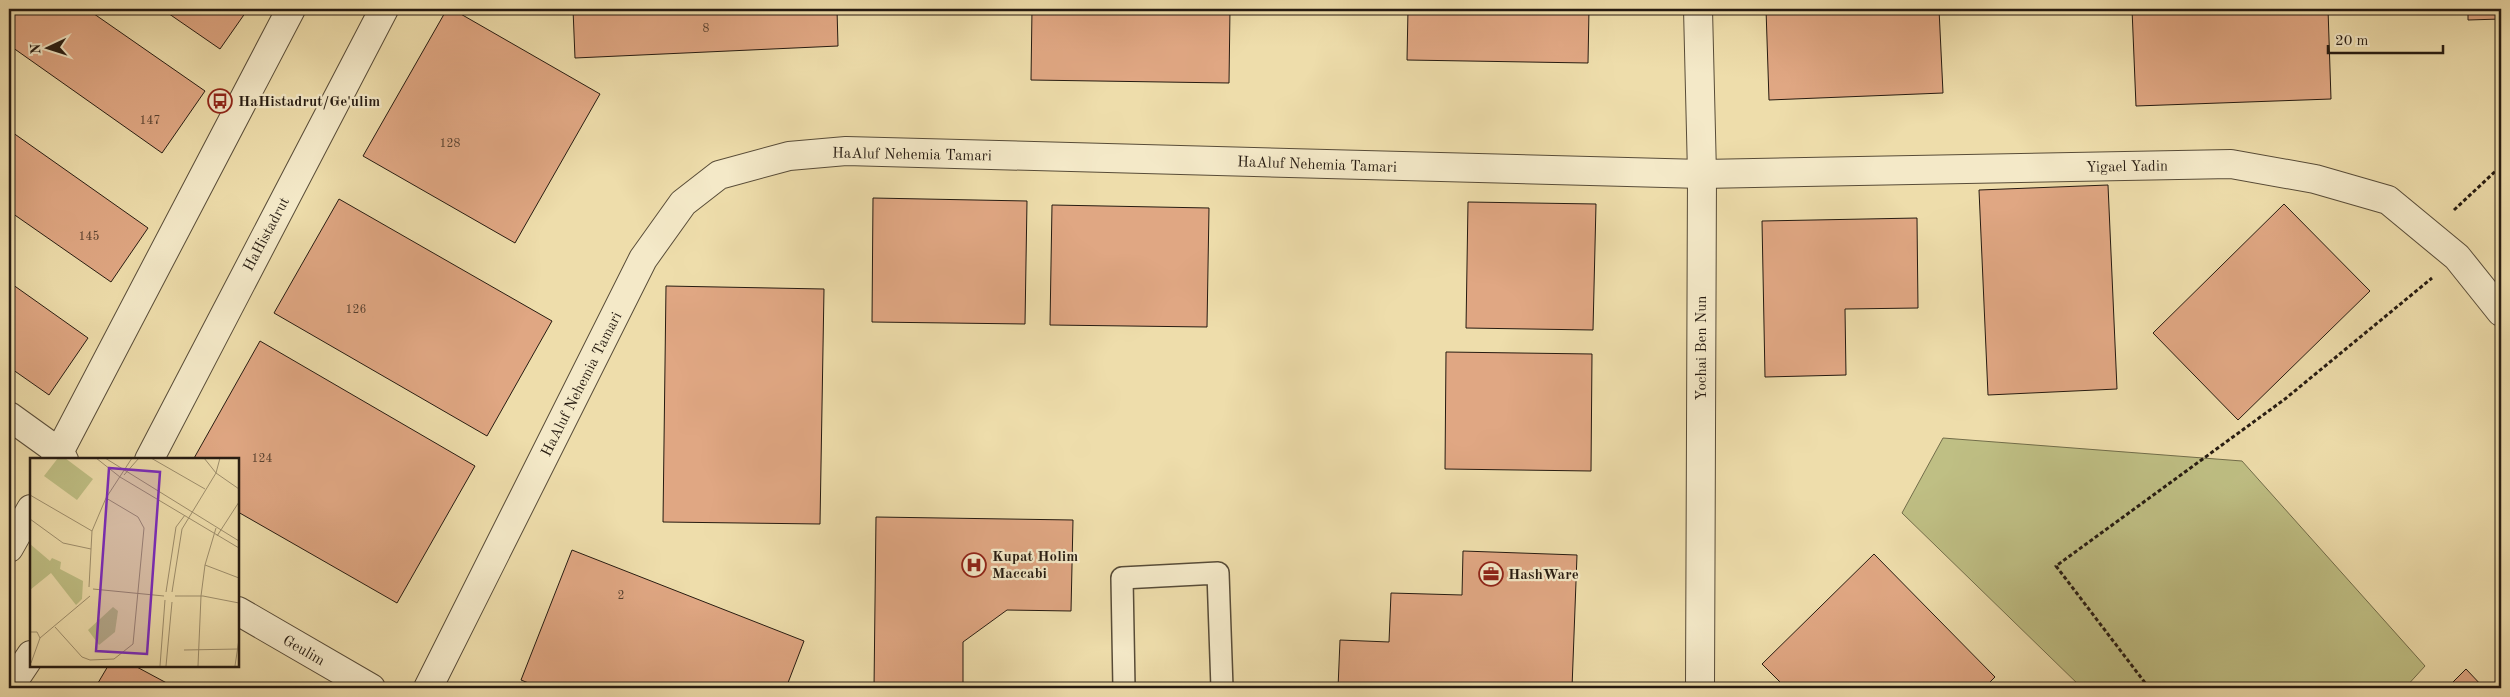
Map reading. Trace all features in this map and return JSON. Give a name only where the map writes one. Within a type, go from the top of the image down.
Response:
[{"type":"street","points":[[9,416],[59,457],[290,9]]},
{"type":"street","name":"HaHistadrut","points":[[150,458],[384,9]]},
{"type":"street","name":"Yochai Ben Nun","points":[[1698,9],[1702,174],[1700,688]]},
{"type":"street","name":"HaAluf Nehemia Tamari","points":[[428,688],[644,259],[683,204],[719,176],[789,156],[846,151],[1702,174]]},
{"type":"street","name":"Yigael Yadin","points":[[1702,174],[2231,164],[2315,179],[2388,200],[2457,257],[2501,312]]},
{"type":"street","name":"Geulim","points":[[239,612],[371,688]]},
{"type":"street","points":[[9,688],[30,656]]},
{"type":"lane","points":[[1124,688],[1122,578],[1218,573],[1222,688]]},
{"type":"path","points":[[2429,233],[2501,166]]},
{"type":"path","points":[[2149,688],[2056,566],[2285,399],[2457,257]]},
{"type":"green space","points":[[1943,438],[2242,461],[2425,666],[2405,688],[2082,688],[1902,513]]},
{"type":"building","points":[[9,9],[87,9],[205,91],[162,153],[9,45]]},
{"type":"building","points":[[162,9],[248,9],[220,49]]},
{"type":"building","points":[[447,9],[452,9],[600,94],[515,243],[363,156]]},
{"type":"building","points":[[573,9],[837,9],[838,46],[575,58]]},
{"type":"building","points":[[1032,9],[1230,9],[1229,83],[1031,80]]},
{"type":"building","points":[[1408,9],[1589,9],[1588,63],[1407,60]]},
{"type":"building","points":[[1766,9],[1939,9],[1943,93],[1769,100]]},
{"type":"building","points":[[2132,9],[2328,9],[2331,99],[2136,106]]},
{"type":"building","points":[[2468,9],[2501,9],[2501,19],[2468,20]]},
{"type":"building","points":[[9,130],[148,228],[111,282],[9,211]]},
{"type":"building","points":[[2108,185],[2117,389],[1988,395],[1979,190]]},
{"type":"building","points":[[873,198],[1027,201],[1025,324],[872,322]]},
{"type":"building","points":[[339,199],[552,321],[487,436],[274,313]]},
{"type":"building","points":[[1468,202],[1596,204],[1593,330],[1466,328]]},
{"type":"building","points":[[2284,204],[2370,291],[2238,420],[2153,333]]},
{"type":"building","points":[[1052,205],[1209,208],[1207,327],[1050,325]]},
{"type":"building","points":[[1917,218],[1918,308],[1845,309],[1846,375],[1765,377],[1762,221]]},
{"type":"building","points":[[9,282],[88,338],[49,395],[9,367]]},
{"type":"building","points":[[666,286],[824,289],[820,524],[663,522]]},
{"type":"building","points":[[260,341],[475,466],[397,603],[239,513],[239,458],[194,458]]},
{"type":"building","points":[[1446,352],[1592,354],[1591,471],[1445,469]]},
{"type":"building","name":"Kupat Holim Maccabi","points":[[876,517],[1073,520],[1071,611],[1007,610],[963,642],[963,688],[874,688]]},
{"type":"building","points":[[572,550],[804,641],[786,688],[541,688],[521,680]]},
{"type":"building","points":[[1463,551],[1577,555],[1572,688],[1338,688],[1340,640],[1389,642],[1391,593],[1462,595]]},
{"type":"building","points":[[1874,554],[1995,677],[1984,688],[1786,688],[1762,664]]},
{"type":"building","points":[[107,667],[137,667],[176,688],[95,688]]},
{"type":"building","points":[[2466,669],[2484,688],[2447,688]]},
{"type":"place","name":"HaHistadrut/Ge'ulim","points":[[220,101]]},
{"type":"place","name":"Kupat Holim Maccabi","points":[[974,565]]},
{"type":"place","name":"HashWare","points":[[1491,574]]}]
